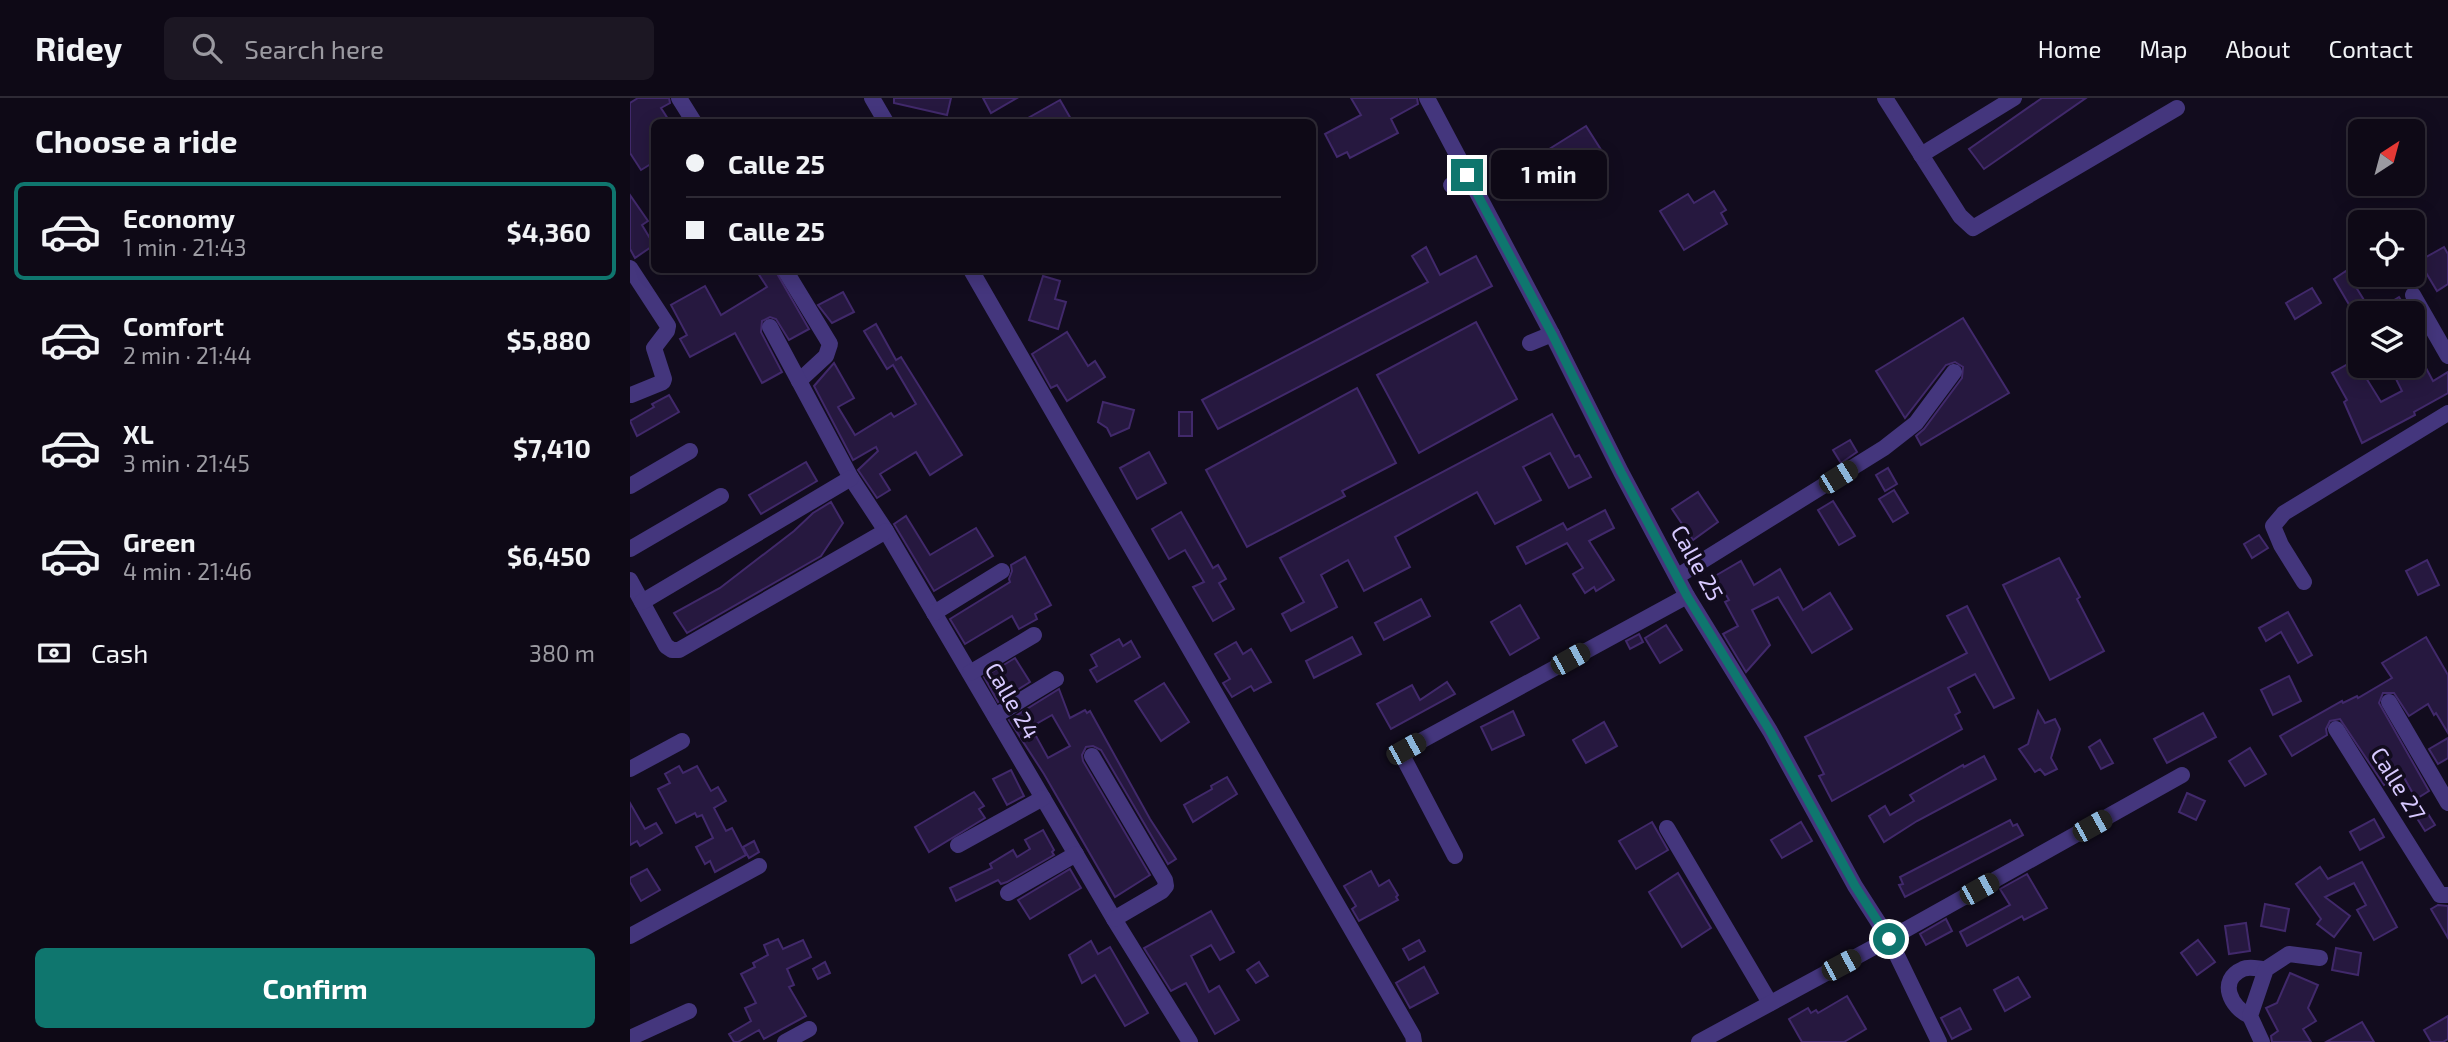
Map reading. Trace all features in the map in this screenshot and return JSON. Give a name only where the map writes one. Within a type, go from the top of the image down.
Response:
[{"type":"street","points":[[679,98],[692,119]]},
{"type":"street","points":[[872,98],[884,119]]},
{"type":"street","name":"Calle 25","points":[[1427,98],[1687,596],[1775,728],[1889,939],[1939,1042]]},
{"type":"street","points":[[1885,98],[1960,216],[1973,228],[2177,108]]},
{"type":"street","points":[[1921,155],[2014,98]]},
{"type":"street","points":[[1451,185],[1467,175]]},
{"type":"street","points":[[630,268],[668,326],[654,348],[663,382],[631,395]]},
{"type":"street","points":[[787,273],[830,344],[826,356],[799,381]]},
{"type":"street","points":[[973,273],[1414,1042]]},
{"type":"street","points":[[2413,295],[2448,356]]},
{"type":"street","name":"Calle 24","points":[[769,327],[851,478],[886,531],[1190,1042]]},
{"type":"street","points":[[1530,343],[1552,334]]},
{"type":"street","points":[[1678,576],[1884,448],[1916,423],[1954,372]]},
{"type":"street","points":[[2304,582],[2281,545],[2273,526],[2284,513],[2448,413]]},
{"type":"street","points":[[630,486],[690,451]]},
{"type":"street","points":[[642,602],[851,478]]},
{"type":"street","points":[[630,549],[721,496]]},
{"type":"street","points":[[630,580],[666,646],[679,650],[886,531]]},
{"type":"street","points":[[934,613],[1002,570]]},
{"type":"street","points":[[1455,856],[1402,755],[1406,749],[1687,596]]},
{"type":"street","points":[[970,673],[1034,635]]},
{"type":"street","points":[[995,716],[1056,679]]},
{"type":"street","points":[[2389,702],[2448,803]]},
{"type":"street","name":"Calle 27","points":[[2336,729],[2440,895],[2446,895]]},
{"type":"street","points":[[630,769],[682,741]]},
{"type":"street","points":[[1092,756],[1166,886],[1115,919]]},
{"type":"street","points":[[1699,1042],[2182,775]]},
{"type":"street","points":[[958,845],[1043,798]]},
{"type":"street","points":[[1667,828],[1770,1003]]},
{"type":"street","points":[[1008,893],[1076,854]]},
{"type":"street","points":[[630,936],[760,866]]},
{"type":"street","points":[[2250,1016],[2266,970],[2289,954],[2320,958]]},
{"type":"street","points":[[2262,1042],[2250,1016],[2241,1012],[2231,1001],[2227,990],[2231,979],[2241,970],[2266,970]]},
{"type":"street","points":[[630,1038],[689,1011]]},
{"type":"street","points":[[785,1042],[809,1029]]},
{"type":"building","points":[[638,98],[669,98],[670,103],[661,108],[668,119],[651,119],[651,164],[641,170],[630,153],[630,103]]},
{"type":"building","points":[[894,98],[951,98],[947,115],[894,103]]},
{"type":"building","points":[[983,98],[1017,98],[991,113]]},
{"type":"building","points":[[1351,98],[1417,98],[1418,104],[1391,119],[1398,133],[1350,158],[1347,152],[1337,157],[1325,134],[1361,115]]},
{"type":"building","points":[[2042,98],[2086,98],[1984,169],[1969,149]]},
{"type":"building","points":[[1060,100],[1071,119],[1026,119]]},
{"type":"building","points":[[1586,126],[1605,156],[1565,181],[1546,151]]},
{"type":"building","points":[[1714,191],[1726,210],[1721,213],[1727,224],[1684,250],[1660,211],[1688,194],[1694,203]]},
{"type":"building","points":[[630,195],[648,221],[642,225],[651,240],[651,247],[635,258],[630,249]]},
{"type":"building","points":[[1426,247],[1440,275],[1476,256],[1492,286],[1218,429],[1202,400],[1428,282],[1412,256]]},
{"type":"building","points":[[2444,247],[2448,254],[2448,284],[2437,291],[2425,271],[2425,258]]},
{"type":"building","points":[[2346,271],[2348,287],[2356,287],[2365,301],[2348,303],[2334,279]]},
{"type":"building","points":[[758,273],[777,273],[809,329],[789,340],[776,319],[770,317],[762,321],[761,332],[782,372],[762,383],[735,333],[690,357],[680,339],[687,335],[671,305],[705,286],[721,315],[767,287]]},
{"type":"building","points":[[1043,276],[1060,281],[1055,299],[1066,302],[1058,329],[1029,320]]},
{"type":"building","points":[[2312,288],[2321,303],[2295,319],[2286,303]]},
{"type":"building","points":[[843,292],[854,312],[832,323],[818,305]]},
{"type":"building","points":[[1963,318],[2009,393],[1921,445],[1916,436],[1962,378],[1963,367],[1955,362],[1946,365],[1905,418],[1876,371]]},
{"type":"building","points":[[1476,322],[1517,399],[1419,453],[1377,375]]},
{"type":"building","points":[[876,324],[896,360],[901,357],[962,455],[930,475],[916,452],[880,474],[890,490],[877,498],[858,470],[878,451],[876,447],[853,460],[814,386],[834,363],[854,398],[838,407],[855,435],[891,413],[894,417],[916,404],[893,365],[887,369],[864,331]]},
{"type":"building","points":[[1067,332],[1088,366],[1095,361],[1105,377],[1067,401],[1057,385],[1051,388],[1032,354]]},
{"type":"building","points":[[2348,364],[2348,378],[2366,378],[2381,402],[2402,391],[2396,379],[2425,378],[2425,366],[2433,381],[2448,372],[2448,393],[2414,412],[2415,415],[2362,443],[2344,402],[2347,400],[2332,373]]},
{"type":"building","points":[[1357,388],[1396,463],[1342,491],[1345,496],[1247,547],[1206,470]]},
{"type":"building","points":[[669,395],[679,412],[637,436],[630,421]]},
{"type":"building","points":[[1103,402],[1134,410],[1129,428],[1111,436],[1107,428],[1098,422]]},
{"type":"building","points":[[1179,412],[1192,412],[1192,436],[1179,436]]},
{"type":"building","points":[[1552,414],[1575,457],[1579,455],[1591,477],[1569,488],[1550,453],[1523,467],[1541,500],[1495,524],[1477,492],[1395,537],[1410,567],[1364,591],[1348,560],[1321,575],[1337,607],[1291,631],[1282,614],[1304,602],[1280,558]]},
{"type":"building","points":[[1850,440],[1857,452],[1841,463],[1833,450]]},
{"type":"building","points":[[1149,452],[1166,483],[1137,499],[1120,468]]},
{"type":"building","points":[[806,462],[817,481],[761,514],[749,495]]},
{"type":"building","points":[[1888,468],[1897,484],[1885,491],[1876,475]]},
{"type":"building","points":[[1894,490],[1908,513],[1893,522],[1879,499]]},
{"type":"building","points":[[1698,492],[1718,522],[1693,540],[1672,509]]},
{"type":"building","points":[[1833,501],[1855,536],[1839,545],[1818,510]]},
{"type":"building","points":[[831,502],[843,523],[821,556],[687,633],[674,613],[720,588],[813,513]]},
{"type":"building","points":[[1605,510],[1614,528],[1589,541],[1614,580],[1596,591],[1594,587],[1585,593],[1573,574],[1583,568],[1567,543],[1526,564],[1517,547],[1563,523],[1567,530]]},
{"type":"building","points":[[1181,512],[1213,568],[1218,565],[1226,579],[1219,583],[1234,609],[1213,621],[1193,587],[1204,582],[1185,550],[1169,559],[1152,529]]},
{"type":"building","points":[[906,516],[930,555],[976,528],[993,556],[934,591],[894,524]]},
{"type":"building","points":[[2259,535],[2268,548],[2252,558],[2244,544]]},
{"type":"building","points":[[1025,557],[1051,605],[1035,614],[1037,619],[1019,629],[1012,616],[965,644],[950,619],[1010,582],[1011,565]]},
{"type":"building","points":[[2059,558],[2104,651],[2050,680],[2003,585]]},
{"type":"building","points":[[2427,560],[2439,585],[2418,595],[2406,571]]},
{"type":"building","points":[[1741,561],[1754,585],[1780,569],[1803,610],[1830,593],[1852,629],[1812,653],[1778,597],[1752,610],[1770,645],[1746,672],[1723,634],[1738,626],[1725,602],[1729,600],[1715,576]]},
{"type":"building","points":[[1421,599],[1430,616],[1384,640],[1375,623]]},
{"type":"building","points":[[1520,605],[1539,638],[1510,655],[1491,622]]},
{"type":"building","points":[[1967,606],[2014,698],[1994,708],[1975,674],[1948,688],[1960,712],[1955,715],[1962,729],[1832,801],[1819,776],[1824,774],[1805,737],[1967,653],[1947,616]]},
{"type":"building","points":[[2288,612],[2312,655],[2298,663],[2281,632],[2266,641],[2259,628]]},
{"type":"building","points":[[1666,625],[1682,650],[1660,663],[1645,638]]},
{"type":"building","points":[[1639,634],[1643,642],[1630,649],[1626,641]]},
{"type":"building","points":[[1352,637],[1361,654],[1314,678],[1306,661]]},
{"type":"building","points":[[2426,637],[2448,675],[2448,733],[2428,704],[2409,716],[2394,693],[2383,693],[2379,703],[2429,791],[2416,799],[2402,774],[2384,785],[2340,719],[2330,721],[2326,729],[2327,735],[2292,756],[2280,736],[2342,701],[2343,703],[2357,696],[2358,698],[2392,678],[2382,663]]},
{"type":"building","points":[[1119,639],[1123,646],[1131,641],[1140,657],[1097,682],[1090,670],[1097,666],[1091,655]]},
{"type":"building","points":[[1236,642],[1243,654],[1251,649],[1271,682],[1254,691],[1251,686],[1232,697],[1223,683],[1230,679],[1215,654]]},
{"type":"building","points":[[1015,658],[1030,682],[998,702],[984,677]]},
{"type":"building","points":[[2289,676],[2301,701],[2273,715],[2261,690]]},
{"type":"building","points":[[1447,682],[1455,694],[1391,729],[1377,704],[1412,685],[1420,700]]},
{"type":"building","points":[[1164,683],[1189,722],[1161,741],[1135,701]]},
{"type":"building","points":[[1059,689],[1070,718],[1085,710],[1087,713],[1090,711],[1150,819],[1176,859],[1168,864],[1101,750],[1093,746],[1086,747],[1082,755],[1083,761],[1150,875],[1115,897],[1044,774],[1009,720]],"holes":[[[1052,715],[1070,746],[1048,758],[1031,727]]]},
{"type":"building","points":[[1513,711],[1524,735],[1492,750],[1481,727]]},
{"type":"building","points":[[2038,711],[2045,723],[2055,719],[2060,729],[2051,758],[2057,769],[2045,775],[2040,769],[2035,772],[2019,749],[2028,744]]},
{"type":"building","points":[[2203,713],[2216,737],[2167,763],[2154,739]]},
{"type":"building","points":[[1604,722],[1617,746],[1586,763],[1573,740]]},
{"type":"building","points":[[2448,738],[2448,758],[2438,764],[2429,749]]},
{"type":"building","points":[[2100,740],[2113,763],[2101,769],[2089,747]]},
{"type":"building","points":[[2250,748],[2266,774],[2245,786],[2229,761]]},
{"type":"building","points":[[1984,756],[1996,779],[1917,821],[1884,842],[1869,816],[1885,806],[1890,815],[1914,801],[1910,795]]},
{"type":"building","points":[[679,766],[683,773],[697,766],[711,791],[718,787],[726,801],[714,808],[726,831],[732,828],[746,855],[715,872],[710,861],[705,864],[696,847],[713,838],[702,815],[697,817],[695,813],[676,823],[658,789],[670,783],[665,774]]},
{"type":"building","points":[[1011,770],[1024,796],[1007,805],[993,779]]},
{"type":"building","points":[[1227,777],[1237,794],[1193,822],[1184,805]]},
{"type":"building","points":[[974,792],[984,806],[979,809],[985,818],[929,852],[915,827]]},
{"type":"building","points":[[2187,793],[2205,801],[2196,820],[2179,812]]},
{"type":"building","points":[[630,803],[645,829],[656,823],[662,833],[640,846],[637,841],[630,845]]},
{"type":"building","points":[[2425,809],[2435,825],[2425,831],[2415,815]]},
{"type":"building","points":[[2374,819],[2384,837],[2360,850],[2350,832]]},
{"type":"building","points":[[2010,820],[2013,826],[2017,824],[2023,835],[1905,897],[1899,885],[1903,884],[1900,877]]},
{"type":"building","points":[[1652,822],[1668,850],[1636,869],[1619,841]]},
{"type":"building","points":[[1801,822],[1812,841],[1782,858],[1771,840]]},
{"type":"building","points":[[1043,830],[1054,855],[1007,882],[1001,884],[998,880],[956,901],[950,888],[992,868],[990,864],[1013,850],[1017,857],[1030,849],[1025,840]]},
{"type":"building","points":[[754,841],[759,852],[749,858],[743,847]]},
{"type":"building","points":[[2362,862],[2397,927],[2374,940],[2357,910],[2366,905],[2354,883],[2325,897],[2350,916],[2334,937],[2317,924],[2321,919],[2296,884],[2320,867],[2328,879]]},
{"type":"building","points":[[647,869],[660,890],[641,901],[630,878]]},
{"type":"building","points":[[1070,869],[1081,888],[1030,919],[1018,900]]},
{"type":"building","points":[[1371,871],[1379,886],[1389,880],[1398,900],[1359,921],[1352,909],[1356,906],[1344,886]]},
{"type":"building","points":[[1678,873],[1711,928],[1682,947],[1649,892]]},
{"type":"building","points":[[2027,874],[2047,908],[2024,920],[2022,916],[1967,946],[1960,932],[2010,905],[2000,889]]},
{"type":"building","points":[[2265,904],[2289,909],[2285,931],[2261,926]]},
{"type":"building","points":[[2438,905],[2448,906],[2448,938],[2431,909]]},
{"type":"building","points":[[1211,911],[1234,952],[1220,960],[1211,945],[1191,956],[1209,992],[1219,986],[1239,1020],[1215,1034],[1186,983],[1171,991],[1144,948]]},
{"type":"building","points":[[1946,919],[1952,931],[1926,945],[1920,934]]},
{"type":"building","points":[[2246,923],[2250,951],[2229,954],[2225,926]]},
{"type":"building","points":[[778,939],[783,949],[803,940],[811,957],[787,969],[794,985],[789,987],[806,1016],[764,1039],[759,1030],[734,1042],[729,1034],[751,1021],[745,1008],[756,1003],[741,974],[755,967],[753,963],[768,955],[764,945]]},
{"type":"building","points":[[1419,940],[1425,951],[1409,960],[1403,949]]},
{"type":"building","points":[[2198,940],[2215,962],[2197,975],[2181,953]]},
{"type":"building","points":[[1091,941],[1098,954],[1110,947],[1148,1013],[1125,1026],[1095,975],[1082,983],[1069,955]]},
{"type":"building","points":[[2336,948],[2361,953],[2358,975],[2332,970]]},
{"type":"building","points":[[825,962],[830,973],[818,979],[813,969]]},
{"type":"building","points":[[1259,962],[1268,976],[1256,983],[1247,970]]},
{"type":"building","points":[[1424,967],[1438,993],[1410,1008],[1396,983]]},
{"type":"building","points":[[2290,973],[2318,985],[2308,1008],[2316,1021],[2303,1029],[2311,1042],[2272,1042],[2271,1036],[2278,1031],[2266,1008],[2277,1003]]},
{"type":"building","points":[[2018,977],[2030,997],[2005,1011],[1994,990]]},
{"type":"building","points":[[1847,996],[1866,1029],[1844,1042],[1802,1042],[1789,1019],[1808,1008],[1811,1013],[1816,1010],[1818,1013]]},
{"type":"building","points":[[1960,1008],[1971,1029],[1952,1039],[1941,1018]]},
{"type":"building","points":[[2448,1016],[2448,1039],[2431,1042],[2424,1030]]},
{"type":"building","points":[[2362,1022],[2374,1042],[2326,1042]]},
{"type":"route","points":[[1467,175],[1687,596],[1770,731],[1855,886],[1889,939]]}]
